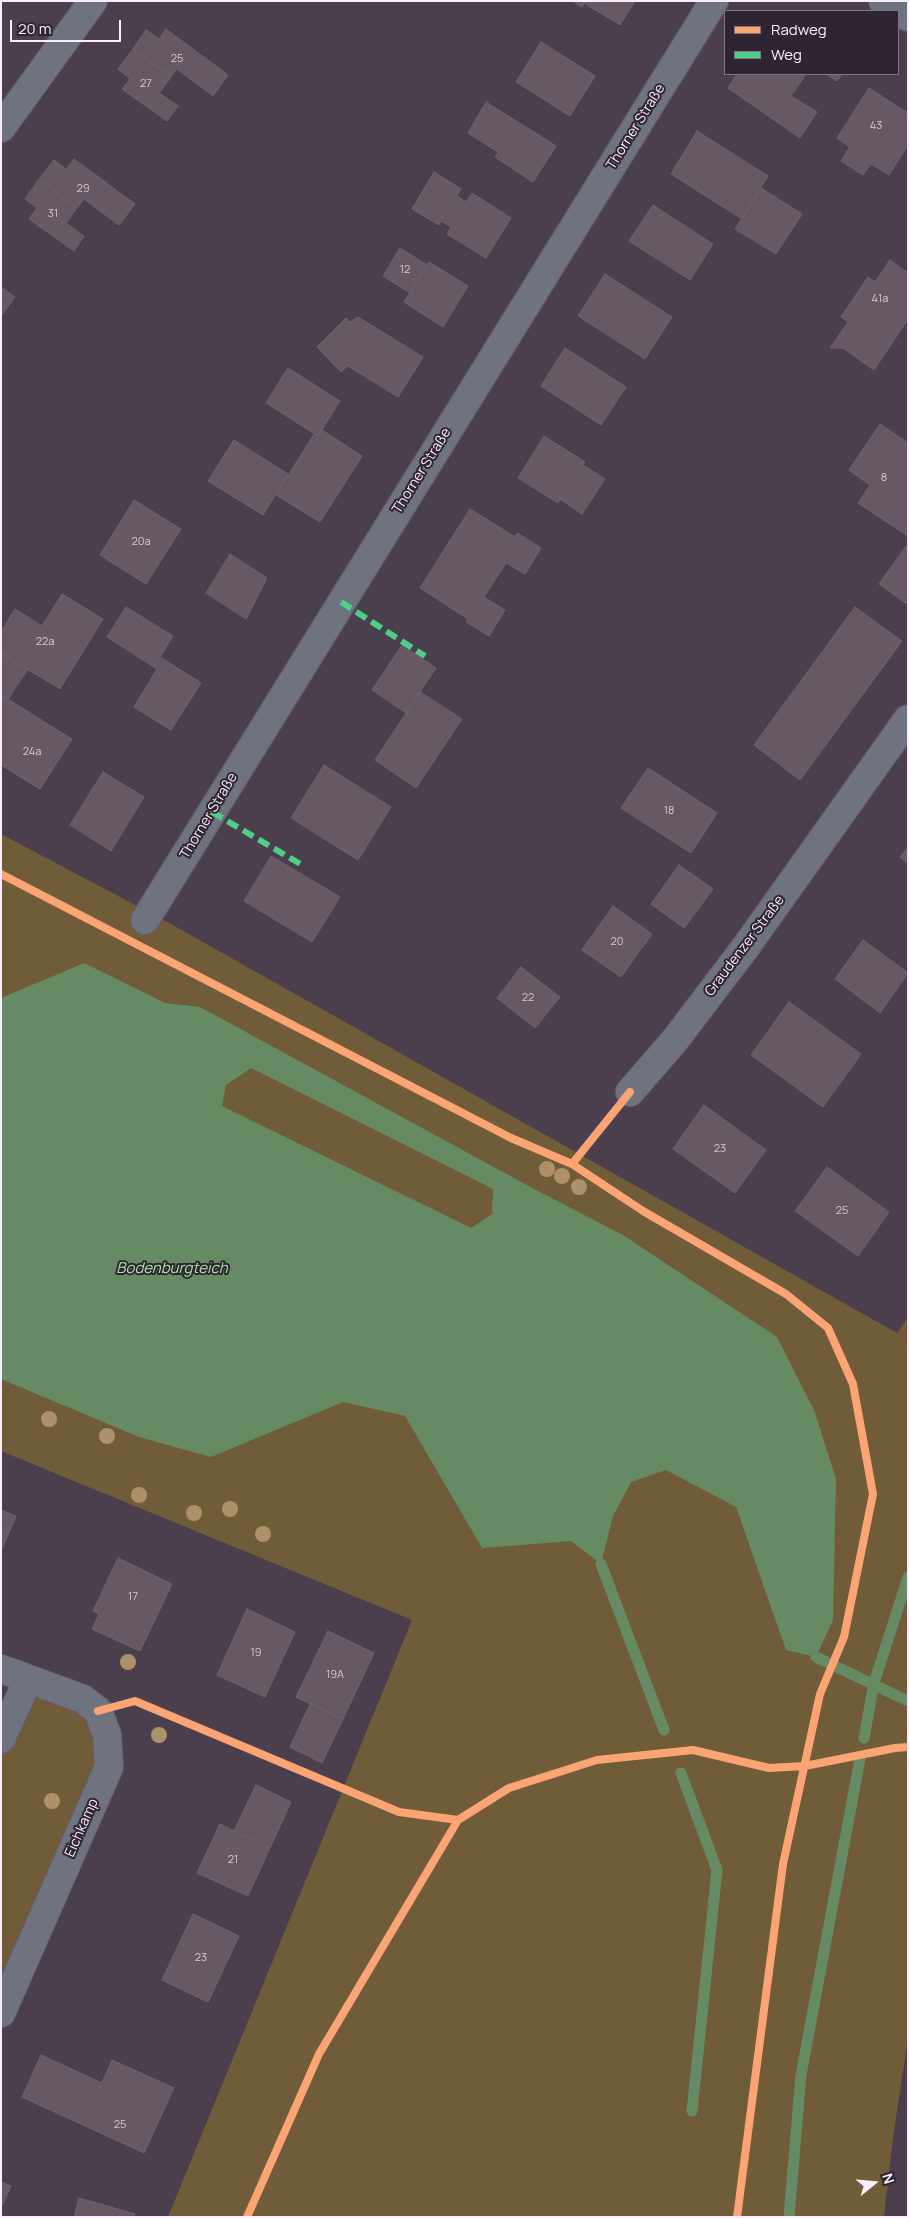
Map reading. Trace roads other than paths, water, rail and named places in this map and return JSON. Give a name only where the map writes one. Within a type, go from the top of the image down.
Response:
[{"type":"street","points":[[1,128],[94,1]]},
{"type":"street","name":"Thorner Straße","points":[[144,920],[714,1]]},
{"type":"street","points":[[883,1],[897,10]]},
{"type":"street","name":"Graudenzer Straße","points":[[630,1092],[675,1040],[745,948],[908,719]]},
{"type":"street","name":"Eichkamp","points":[[1,1669],[82,1699],[98,1711],[107,1735],[109,1767],[1,2013]]},
{"type":"street","points":[[1,1739],[28,1680]]},
{"type":"water","name":"Bodenburgteich","points":[[84,963],[165,1003],[200,1007],[536,1190],[623,1235],[777,1337],[814,1410],[836,1479],[833,1620],[816,1657],[786,1650],[736,1507],[666,1470],[631,1482],[613,1516],[601,1564],[571,1541],[482,1548],[405,1416],[343,1402],[211,1457],[139,1437],[1,1379],[1,998]],"holes":[[[251,1068],[493,1189],[492,1214],[471,1228],[222,1106],[226,1085]]]},
{"type":"waterway","points":[[601,1564],[664,1730]]},
{"type":"waterway","points":[[864,1738],[874,1683],[908,1577]]},
{"type":"waterway","points":[[816,1657],[908,1701]]},
{"type":"waterway","points":[[789,2217],[801,2075],[860,1759]]},
{"type":"waterway","points":[[681,1773],[717,1870],[692,2111]]}]
